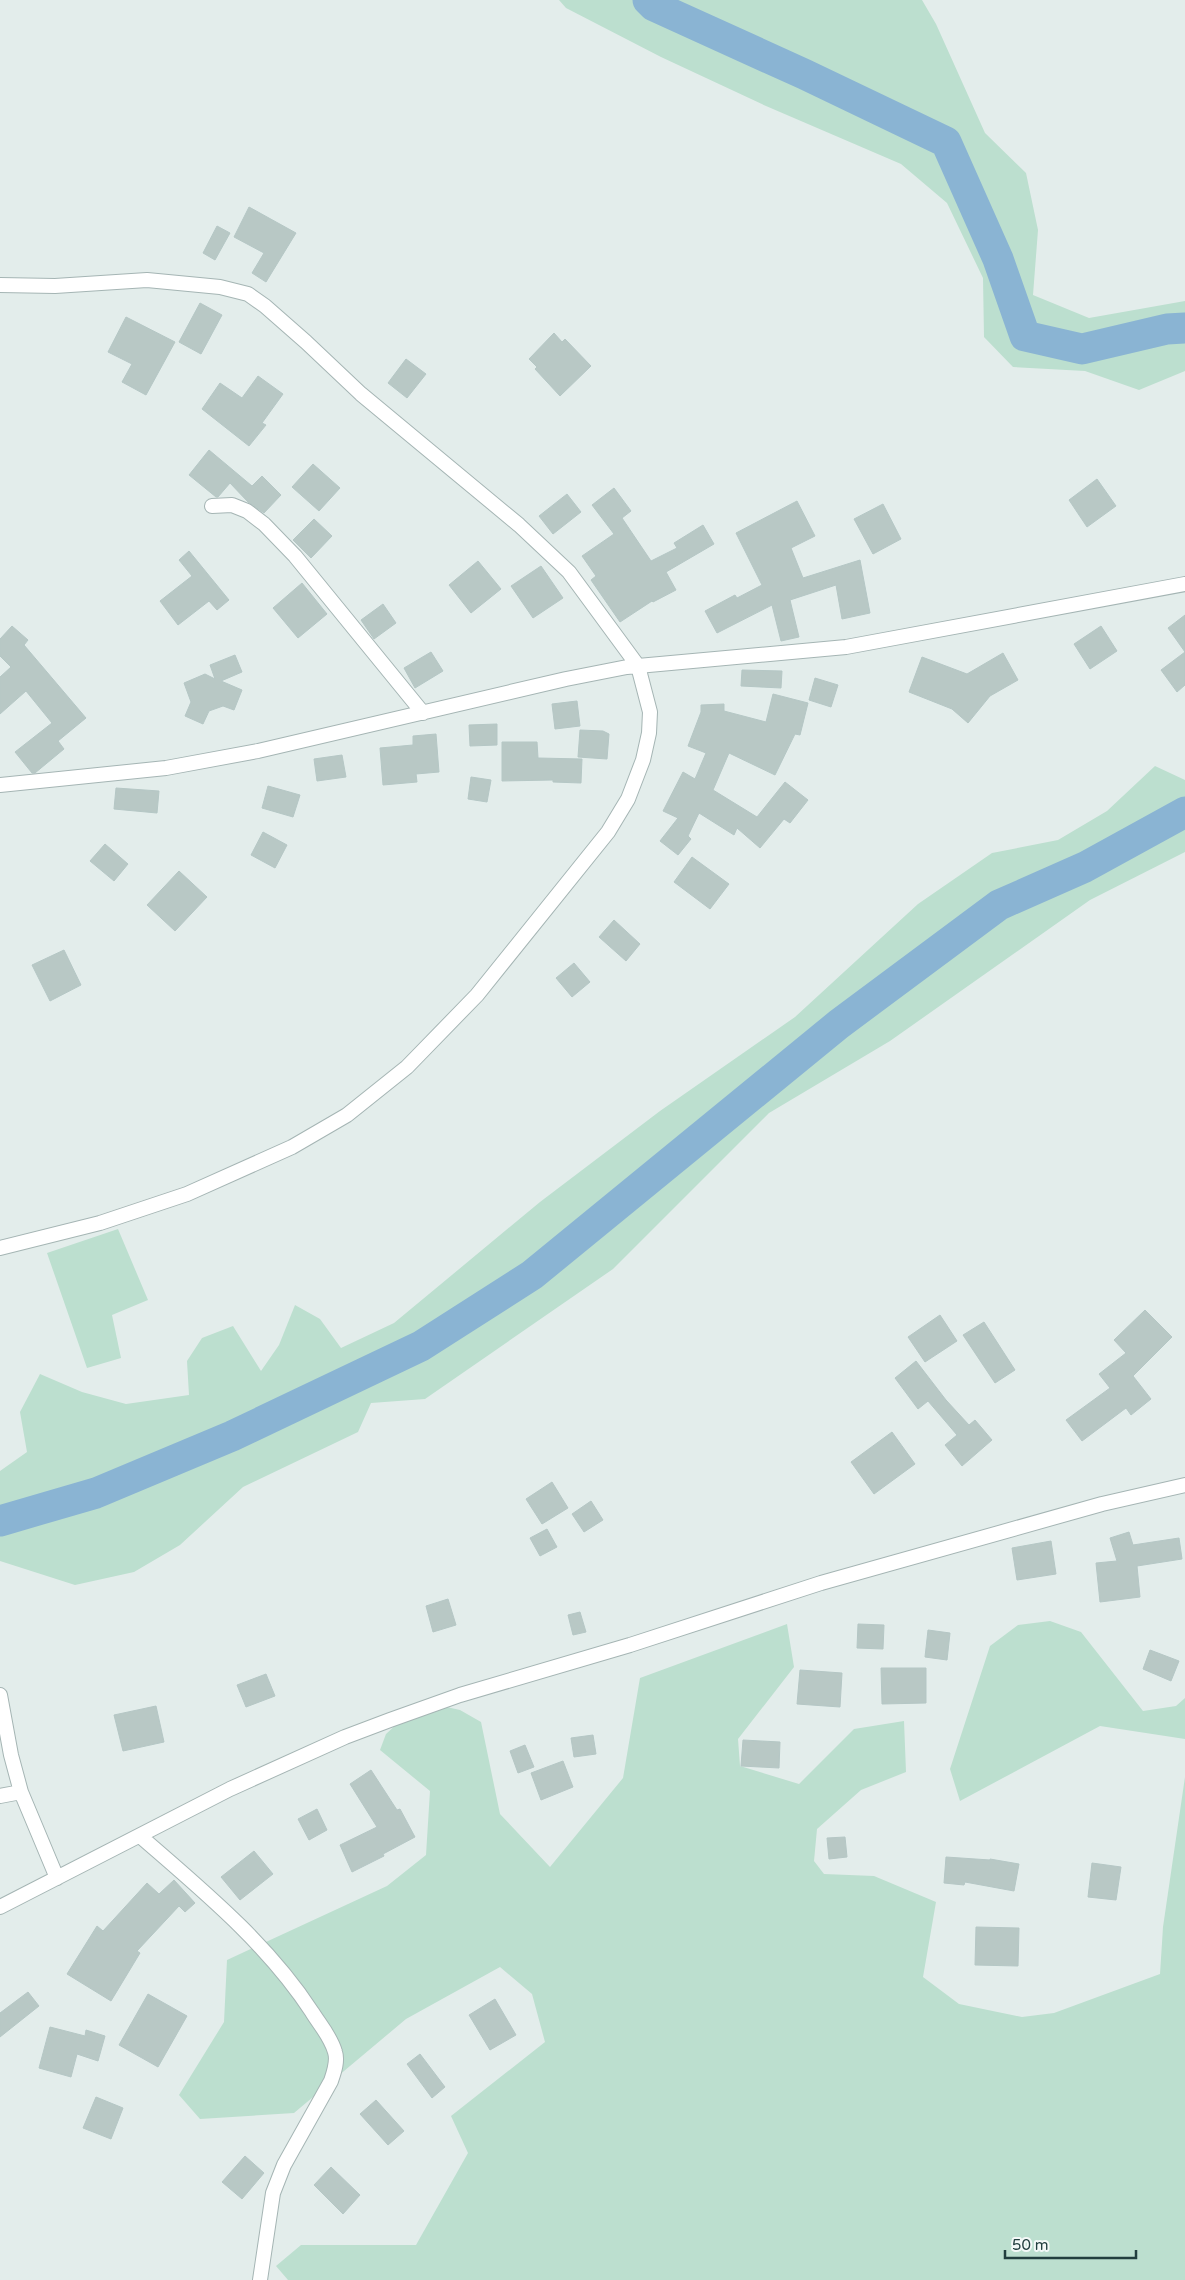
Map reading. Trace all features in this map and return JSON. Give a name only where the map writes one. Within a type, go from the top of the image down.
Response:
[{"type":"street","points":[[0,285],[56,286],[147,280],[220,287],[248,294],[286,324],[361,394],[519,525],[569,572],[638,666],[650,712],[649,733],[643,760],[628,799],[608,832],[476,995],[407,1067],[339,1120],[292,1147],[187,1194],[100,1223],[0,1248]]},
{"type":"street","points":[[212,506],[232,505],[247,511],[264,524],[295,556],[423,713]]},
{"type":"street","points":[[0,785],[166,768],[258,751],[566,680],[638,666],[846,647],[1185,584]]},
{"type":"street","points":[[0,1907],[230,1789],[336,1741],[460,1695],[630,1645],[821,1583],[1102,1504],[1185,1485]]},
{"type":"street","points":[[0,1695],[11,1754],[21,1792],[57,1878]]},
{"type":"street","points":[[0,1796],[21,1792]]},
{"type":"street","points":[[140,1836],[233,1918],[296,1988],[336,2053],[335,2068],[331,2081],[284,2165],[273,2193],[260,2280]]},
{"type":"green space","points":[[559,0],[922,0],[936,24],[985,133],[1026,173],[1038,230],[1033,295],[1089,318],[1185,301],[1185,371],[1139,390],[1085,371],[1013,367],[984,337],[983,278],[947,203],[901,164],[766,106],[661,57],[566,8]]},
{"type":"green space","points":[[1155,766],[1185,780],[1185,852],[1090,900],[890,1041],[769,1113],[613,1269],[425,1399],[371,1403],[358,1432],[243,1487],[180,1545],[134,1572],[75,1585],[0,1561],[0,1471],[27,1452],[20,1412],[40,1374],[82,1392],[126,1404],[189,1395],[187,1361],[202,1338],[233,1326],[261,1371],[279,1345],[295,1305],[320,1319],[341,1348],[394,1323],[540,1202],[660,1111],[795,1017],[918,904],[992,853],[1058,840],[1107,811]]},
{"type":"green space","points":[[118,1229],[148,1300],[112,1315],[121,1358],[87,1368],[47,1253]]},
{"type":"green space","points":[[1050,1621],[1081,1632],[1143,1711],[1176,1706],[1185,1698],[1185,1739],[1100,1726],[960,1801],[950,1769],[990,1646],[1018,1625]]},
{"type":"green space","points":[[787,1624],[794,1667],[738,1739],[740,1766],[799,1784],[854,1729],[904,1721],[906,1772],[861,1790],[817,1829],[814,1861],[824,1874],[874,1876],[936,1902],[923,1977],[959,2004],[1022,2017],[1054,2013],[1160,1974],[1163,1927],[1185,1777],[1185,2280],[288,2280],[276,2266],[301,2245],[416,2245],[468,2153],[451,2116],[545,2042],[532,1994],[500,1967],[406,2019],[294,2113],[200,2119],[179,2095],[224,2022],[227,1960],[387,1886],[426,1855],[430,1791],[380,1750],[386,1734],[399,1722],[442,1706],[460,1710],[481,1722],[500,1814],[550,1867],[623,1778],[640,1678]]},
{"type":"building","points":[[249,207],[296,233],[266,282],[252,273],[264,253],[234,237]]},
{"type":"building","points":[[217,226],[230,233],[215,260],[203,253]]},
{"type":"building","points":[[200,303],[222,315],[201,354],[179,342]]},
{"type":"building","points":[[126,317],[175,342],[146,395],[122,382],[132,364],[108,352]]},
{"type":"building","points":[[554,333],[562,342],[565,339],[591,366],[560,396],[535,369],[537,367],[529,359]]},
{"type":"building","points":[[406,359],[426,374],[407,398],[388,383]]},
{"type":"building","points":[[258,376],[283,394],[262,423],[266,425],[249,446],[202,409],[220,383],[242,398]]},
{"type":"building","points":[[209,450],[252,486],[262,476],[281,495],[264,513],[248,502],[230,483],[216,497],[189,475]]},
{"type":"building","points":[[313,464],[340,488],[319,511],[292,487]]},
{"type":"building","points":[[1097,479],[1116,506],[1087,527],[1069,500]]},
{"type":"building","points":[[614,488],[631,511],[622,518],[651,561],[677,548],[674,543],[703,525],[714,544],[666,572],[676,590],[652,601],[620,622],[591,580],[596,576],[582,556],[614,534],[592,505]]},
{"type":"building","points":[[567,494],[581,512],[553,534],[539,516]]},
{"type":"building","points":[[797,501],[815,536],[791,548],[803,578],[860,560],[870,613],[842,619],[836,585],[790,600],[799,637],[781,641],[772,605],[717,633],[705,611],[735,595],[737,598],[762,585],[736,533]]},
{"type":"building","points":[[883,504],[901,539],[873,554],[854,519]]},
{"type":"building","points":[[314,519],[332,536],[311,558],[293,540]]},
{"type":"building","points":[[189,551],[229,600],[217,610],[209,601],[178,625],[160,601],[192,576],[179,560]]},
{"type":"building","points":[[478,561],[501,589],[471,613],[449,585]]},
{"type":"building","points":[[541,566],[563,598],[533,618],[511,586]]},
{"type":"building","points":[[302,583],[327,614],[298,638],[273,608]]},
{"type":"building","points":[[383,604],[396,623],[374,639],[361,620]]},
{"type":"building","points":[[1185,615],[1185,652],[1168,628]]},
{"type":"building","points":[[12,626],[28,640],[24,645],[86,718],[58,741],[64,749],[35,773],[32,773],[15,752],[52,723],[26,691],[0,714],[0,677],[11,667],[0,656],[0,639]]},
{"type":"building","points":[[1101,626],[1117,651],[1090,669],[1074,644]]},
{"type":"building","points":[[431,652],[443,671],[415,688],[404,668]]},
{"type":"building","points":[[1185,652],[1185,685],[1177,692],[1161,670]]},
{"type":"building","points":[[1003,653],[1018,680],[990,696],[968,723],[952,709],[909,692],[922,657],[967,674]]},
{"type":"building","points":[[235,655],[242,672],[221,681],[242,690],[234,710],[223,706],[209,711],[203,724],[185,716],[191,702],[184,683],[205,674],[215,679],[210,665]]},
{"type":"building","points":[[742,670],[782,671],[781,688],[741,686]]},
{"type":"building","points":[[815,678],[838,685],[831,707],[809,700]]},
{"type":"building","points":[[773,694],[808,703],[800,735],[795,734],[775,775],[729,753],[713,790],[757,817],[785,782],[808,800],[790,823],[784,819],[760,848],[737,828],[734,835],[699,813],[688,836],[691,839],[678,855],[660,841],[678,818],[663,811],[683,772],[695,779],[706,753],[688,746],[701,712],[701,705],[724,704],[724,711],[766,722]]},
{"type":"building","points":[[577,701],[580,726],[555,729],[552,704]]},
{"type":"building","points":[[497,724],[497,745],[470,746],[469,725]]},
{"type":"building","points":[[580,730],[603,731],[609,734],[607,759],[578,757]]},
{"type":"building","points":[[436,734],[439,772],[416,774],[417,782],[383,785],[380,748],[413,745],[413,736]]},
{"type":"building","points":[[502,742],[537,742],[538,758],[582,759],[581,783],[553,782],[553,780],[502,781]]},
{"type":"building","points":[[342,755],[346,777],[317,781],[314,759]]},
{"type":"building","points":[[471,777],[491,780],[487,802],[468,799]]},
{"type":"building","points":[[268,786],[300,795],[293,817],[262,808]]},
{"type":"building","points":[[116,788],[159,791],[157,813],[114,809]]},
{"type":"building","points":[[263,832],[287,845],[275,868],[251,855]]},
{"type":"building","points":[[105,844],[128,864],[114,881],[90,861]]},
{"type":"building","points":[[692,857],[729,884],[710,909],[674,882]]},
{"type":"building","points":[[179,871],[207,897],[175,931],[147,905]]},
{"type":"building","points":[[614,920],[640,944],[626,961],[599,937]]},
{"type":"building","points":[[64,950],[81,985],[50,1001],[32,965]]},
{"type":"building","points":[[574,963],[590,982],[572,997],[556,978]]},
{"type":"building","points":[[1145,1310],[1172,1337],[1133,1376],[1151,1399],[1131,1415],[1126,1408],[1082,1441],[1066,1420],[1110,1388],[1099,1374],[1126,1353],[1114,1340]]},
{"type":"building","points":[[940,1315],[957,1341],[925,1362],[908,1337]]},
{"type":"building","points":[[984,1322],[1015,1370],[995,1383],[963,1335]]},
{"type":"building","points":[[916,1361],[946,1400],[969,1425],[975,1420],[992,1440],[962,1466],[945,1445],[957,1435],[928,1401],[918,1409],[895,1378]]},
{"type":"building","points":[[892,1432],[915,1464],[874,1494],[851,1462]]},
{"type":"building","points":[[552,1482],[568,1508],[542,1524],[526,1499]]},
{"type":"building","points":[[591,1501],[603,1520],[584,1532],[572,1514]]},
{"type":"building","points":[[547,1529],[557,1547],[540,1556],[530,1538]]},
{"type":"building","points":[[1129,1532],[1133,1545],[1179,1538],[1182,1559],[1137,1566],[1140,1597],[1100,1602],[1096,1563],[1117,1561],[1110,1538]]},
{"type":"building","points":[[1051,1541],[1056,1574],[1017,1580],[1012,1548]]},
{"type":"building","points":[[448,1599],[456,1625],[433,1632],[426,1606]]},
{"type":"building","points":[[580,1612],[586,1632],[573,1635],[568,1615]]},
{"type":"building","points":[[858,1624],[884,1625],[883,1649],[857,1648]]},
{"type":"building","points":[[928,1630],[950,1633],[947,1660],[925,1657]]},
{"type":"building","points":[[1150,1650],[1179,1661],[1171,1681],[1143,1669]]},
{"type":"building","points":[[881,1668],[926,1668],[926,1703],[882,1704]]},
{"type":"building","points":[[800,1670],[842,1673],[840,1707],[797,1704]]},
{"type":"building","points":[[266,1674],[275,1696],[246,1707],[237,1685]]},
{"type":"building","points":[[156,1706],[164,1742],[123,1751],[114,1715]]},
{"type":"building","points":[[593,1735],[596,1754],[574,1757],[571,1738]]},
{"type":"building","points":[[743,1740],[780,1742],[779,1768],[741,1766]]},
{"type":"building","points":[[525,1745],[534,1767],[518,1773],[510,1751]]},
{"type":"building","points":[[563,1761],[573,1787],[541,1800],[531,1773]]},
{"type":"building","points":[[371,1770],[397,1810],[400,1809],[415,1837],[383,1854],[384,1856],[352,1872],[340,1845],[377,1827],[350,1784]]},
{"type":"building","points":[[317,1809],[327,1830],[309,1840],[298,1819]]},
{"type":"building","points":[[845,1837],[847,1857],[829,1859],[827,1838]]},
{"type":"building","points":[[254,1851],[273,1874],[240,1900],[221,1877]]},
{"type":"building","points":[[946,1857],[990,1859],[1019,1864],[1014,1891],[965,1882],[964,1885],[944,1883]]},
{"type":"building","points":[[1092,1863],[1121,1867],[1116,1900],[1088,1897]]},
{"type":"building","points":[[174,1880],[195,1903],[185,1912],[179,1906],[137,1951],[140,1953],[111,2001],[67,1974],[97,1926],[103,1931],[147,1883],[159,1894]]},
{"type":"building","points":[[976,1927],[1019,1928],[1018,1966],[975,1965]]},
{"type":"building","points":[[28,1992],[39,2006],[0,2037],[0,2013]]},
{"type":"building","points":[[148,1994],[187,2016],[158,2067],[119,2045]]},
{"type":"building","points":[[495,1999],[516,2035],[490,2050],[469,2015]]},
{"type":"building","points":[[50,2027],[85,2036],[86,2030],[105,2036],[98,2061],[77,2054],[71,2077],[39,2068]]},
{"type":"building","points":[[420,2054],[445,2087],[432,2098],[407,2064]]},
{"type":"building","points":[[96,2097],[123,2108],[111,2139],[83,2128]]},
{"type":"building","points":[[376,2100],[404,2131],[388,2145],[360,2114]]},
{"type":"building","points":[[245,2156],[264,2173],[242,2199],[222,2182]]},
{"type":"building","points":[[331,2167],[360,2195],[343,2214],[314,2185]]},
{"type":"waterway","points":[[648,0],[654,6],[804,74],[946,142],[998,259],[1025,336],[1082,349],[1167,329],[1185,328]]},
{"type":"waterway","points":[[0,1521],[96,1493],[232,1436],[421,1346],[532,1275],[839,1024],[999,905],[1085,867],[1185,812]]}]
